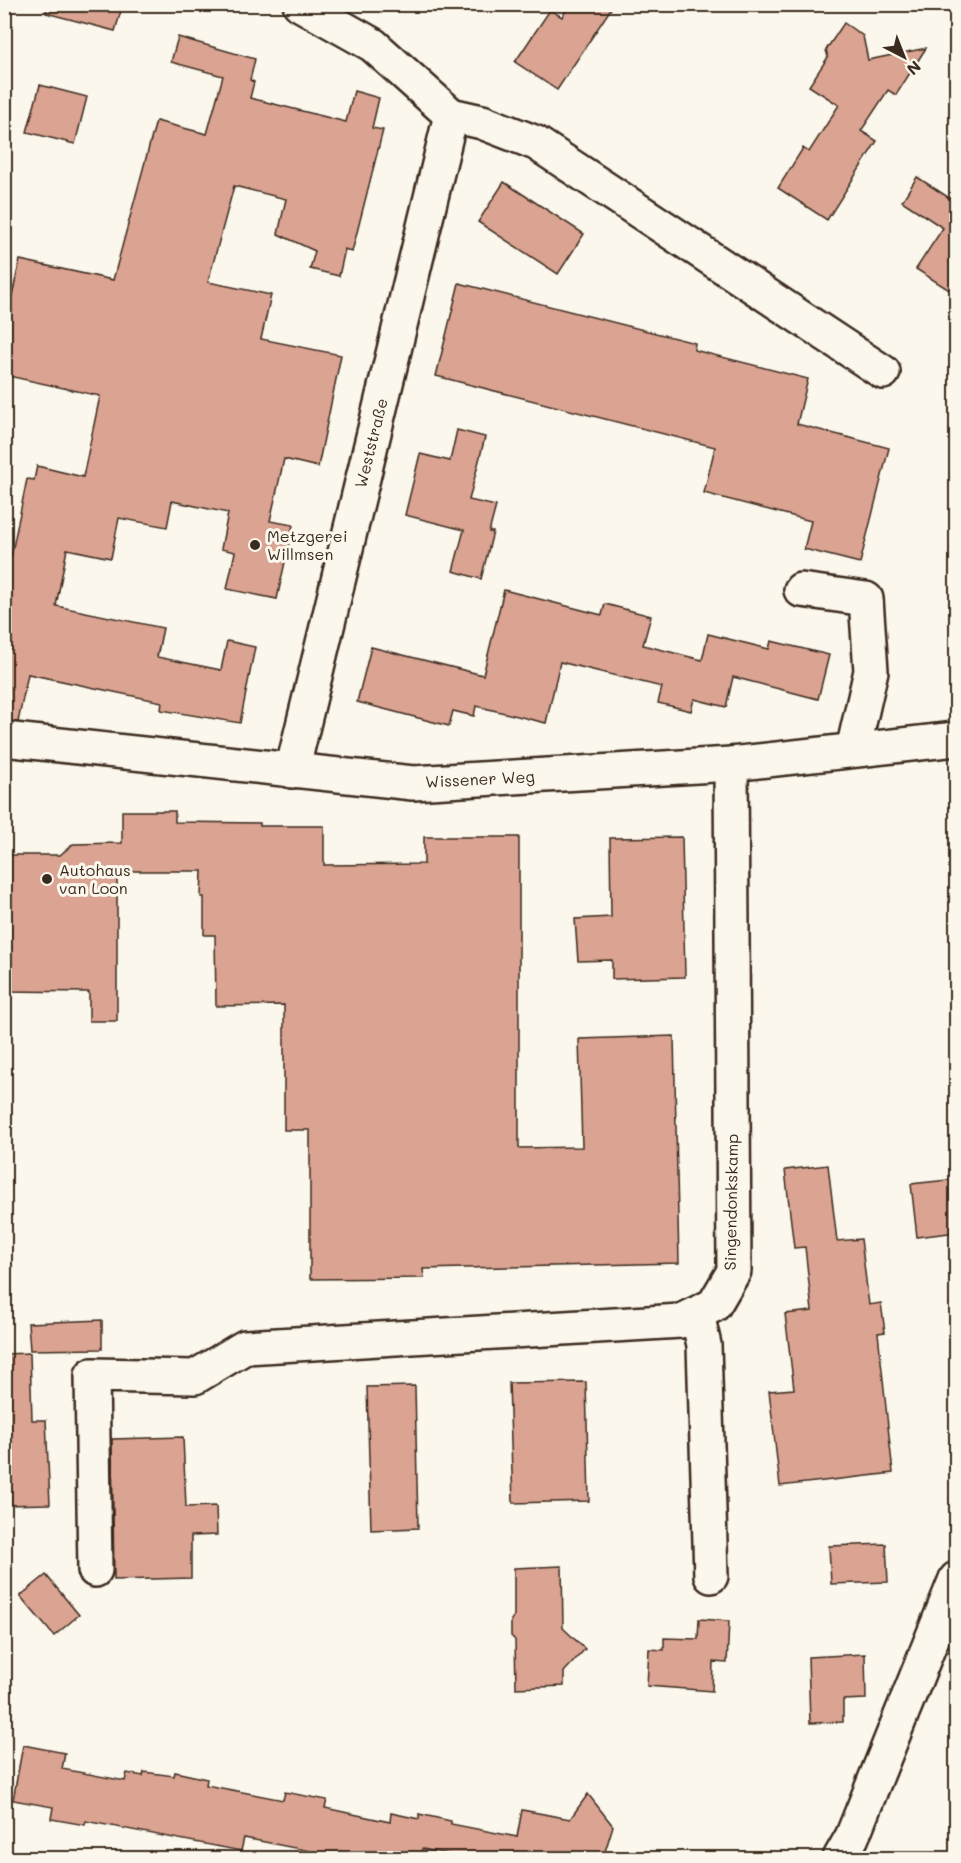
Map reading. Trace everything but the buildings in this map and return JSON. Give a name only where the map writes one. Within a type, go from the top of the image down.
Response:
[{"type":"street","points":[[300,4],[373,45],[451,115],[482,122],[536,143],[883,372]]},
{"type":"street","name":"Weststraße","points":[[292,771],[451,115]]},
{"type":"street","points":[[801,590],[866,600],[871,671],[853,750]]},
{"type":"street","name":"Wissener Weg","points":[[4,739],[413,783],[731,764],[957,739]]},
{"type":"street","name":"Singendonkskamp","points":[[95,1570],[92,1376],[195,1377],[245,1347],[681,1321],[714,1305],[734,1271],[731,764]]},
{"type":"street","points":[[697,1314],[704,1345],[711,1576]]},
{"type":"street","points":[[840,1858],[852,1837],[957,1579]]},
{"type":"place","name":"Metzgerei Willmsen","points":[[255,545]]},
{"type":"place","name":"Autohaus van Loon","points":[[47,879]]}]
